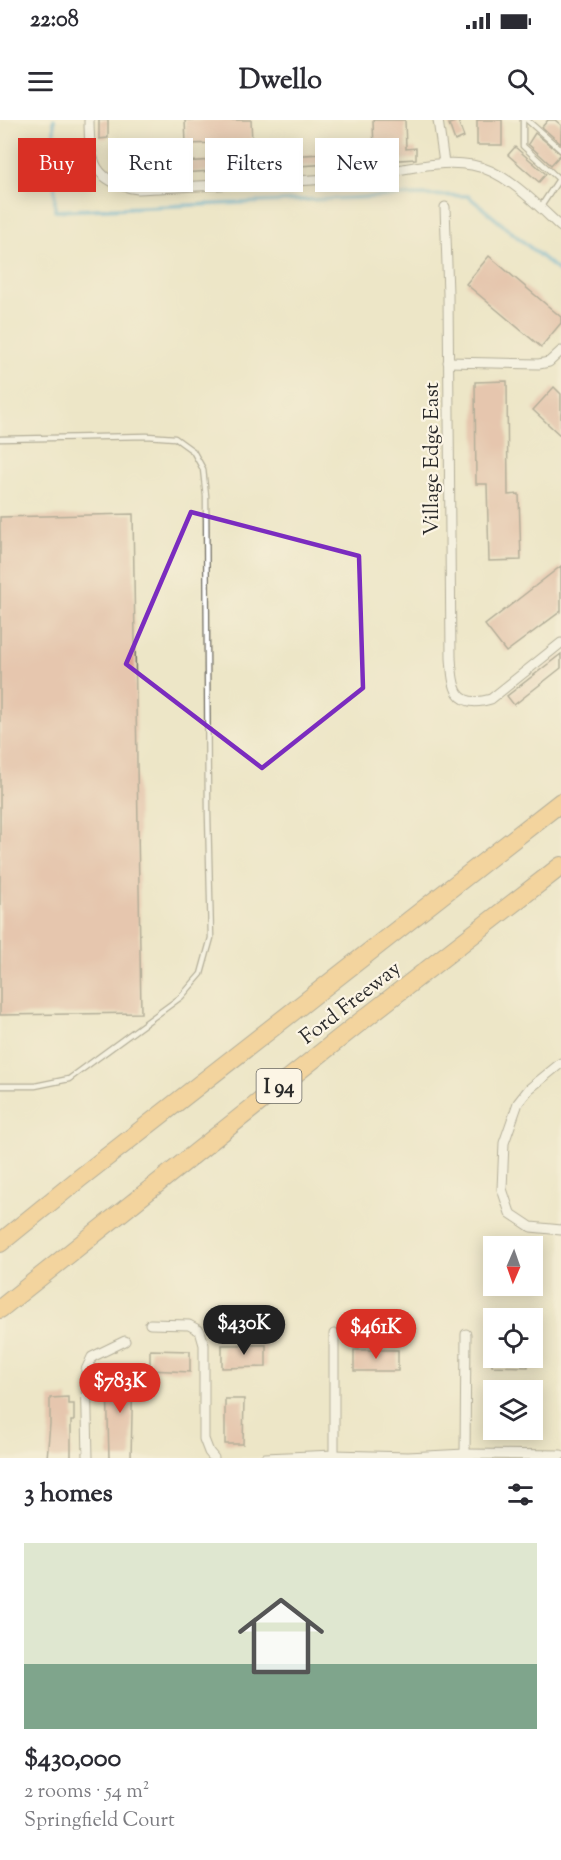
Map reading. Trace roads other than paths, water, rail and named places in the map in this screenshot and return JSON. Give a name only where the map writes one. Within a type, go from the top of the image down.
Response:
[{"type":"highway","name":"Ford Freeway","points":[[0,1243],[561,802]]},
{"type":"highway","name":"Ford Freeway","points":[[0,1309],[355,1026],[561,866]]},
{"type":"street","points":[[89,120],[89,144],[92,156],[102,174],[109,181],[118,185],[138,189],[356,177],[444,163],[473,165],[491,172],[514,187],[561,227]]},
{"type":"street","points":[[438,120],[444,163]]},
{"type":"street","name":"Village Edge East","points":[[445,207],[452,678],[457,692],[471,702],[490,699],[561,643]]},
{"type":"street","points":[[448,362],[539,364],[549,362],[560,354]]},
{"type":"street","points":[[561,1063],[529,1089],[518,1103],[504,1143],[502,1189],[510,1213],[531,1227],[561,1230]]},
{"type":"street","points":[[150,1324],[189,1325],[200,1331],[204,1345],[204,1438],[214,1458]]},
{"type":"street","points":[[334,1334],[334,1455]]},
{"type":"street","points":[[465,1454],[466,1334]]},
{"type":"street","points":[[88,1458],[86,1370],[92,1357],[125,1341]]},
{"type":"street","points":[[265,1458],[334,1455],[408,1457],[465,1454],[519,1457],[561,1455]]},
{"type":"lane","points":[[525,120],[561,150]]},
{"type":"lane","points":[[525,120],[523,146],[560,178],[540,208]]},
{"type":"lane","points":[[0,438],[147,436],[175,438],[193,451],[203,469],[206,496],[211,938],[201,974],[181,997],[69,1079],[35,1086],[0,1086]]},
{"type":"waterway","points":[[54,120],[55,211],[419,195],[468,196],[561,273]]}]
